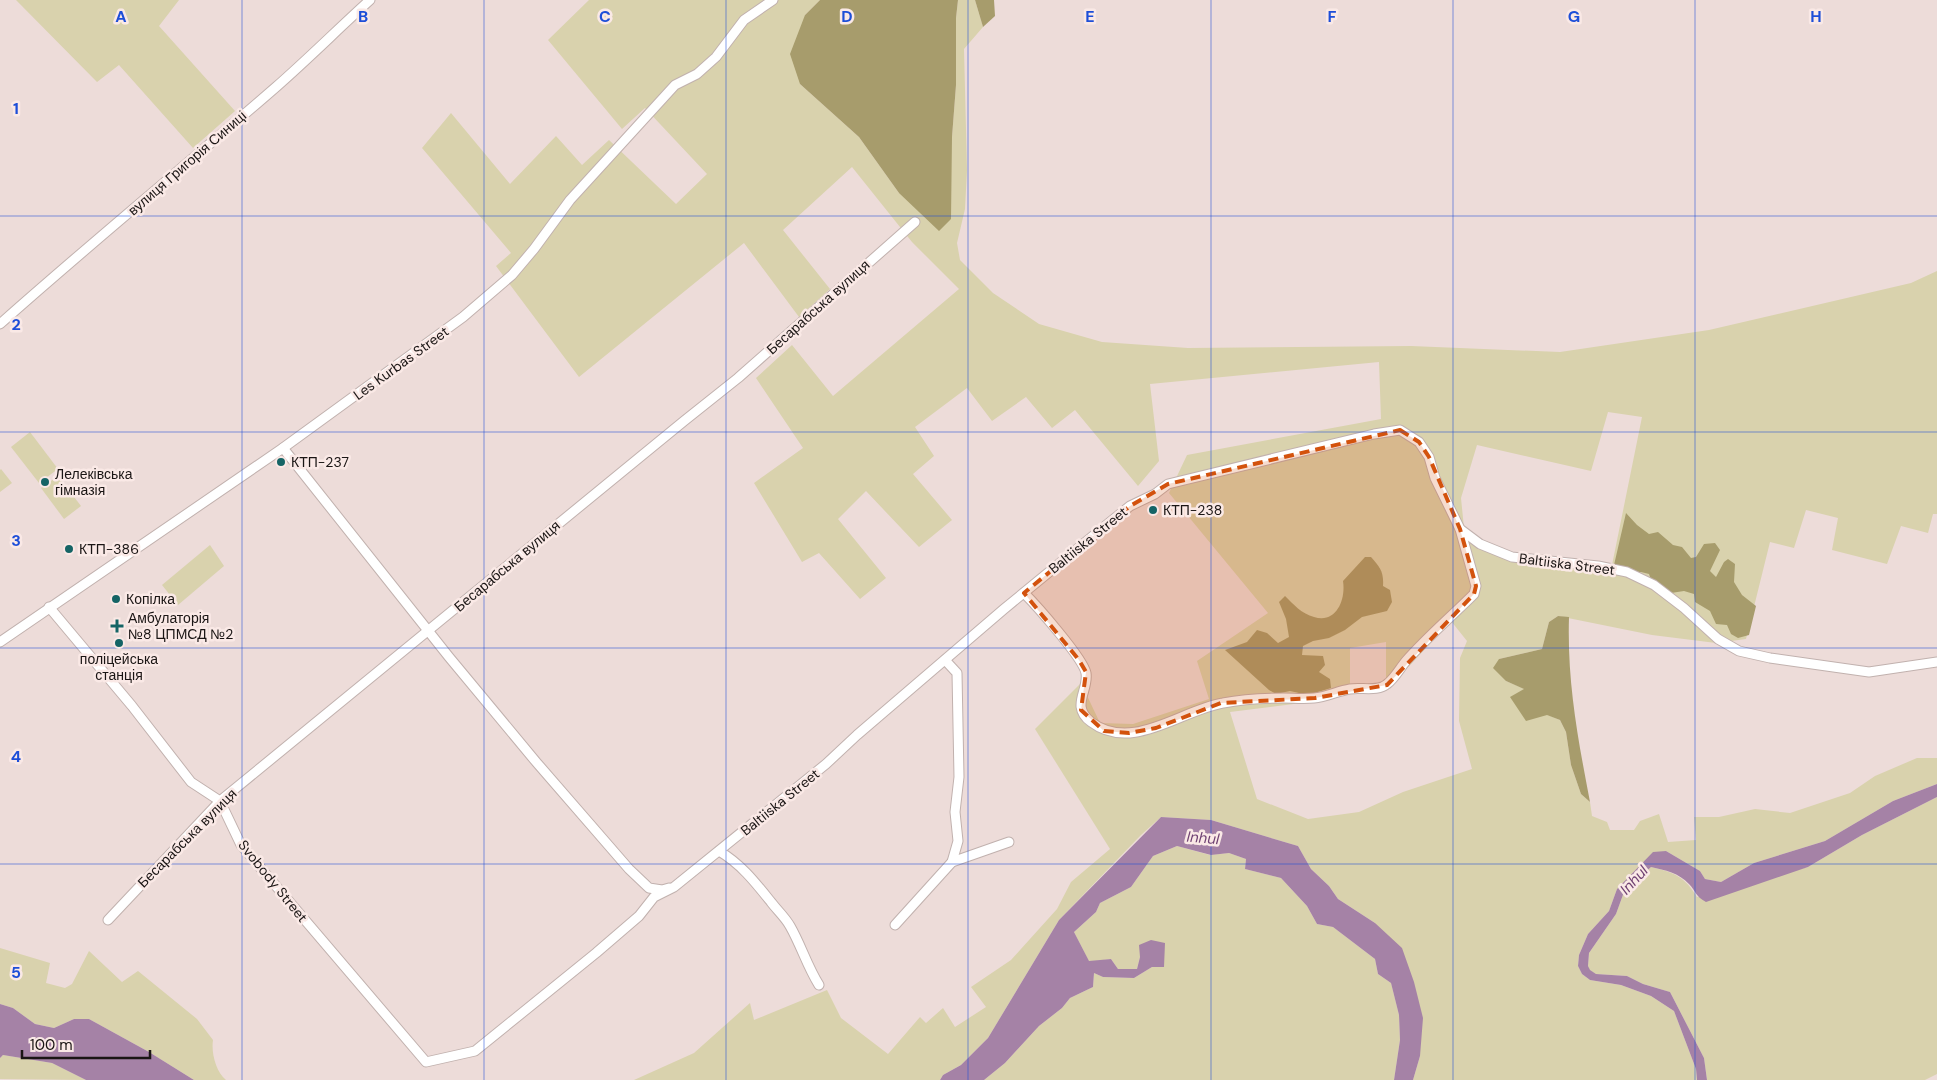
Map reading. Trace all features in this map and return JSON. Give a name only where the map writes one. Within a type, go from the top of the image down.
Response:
[{"type":"street","name":"вулиця Григорія Синиці","points":[[0,324],[89,245],[107,233],[199,151],[276,87],[370,0]]},
{"type":"street","name":"Les Kurbas Street","points":[[0,642],[283,448],[463,317],[512,275],[570,200],[675,85],[697,74],[716,56],[744,20],[773,0]]},
{"type":"street","name":"Бесарабська вулиця","points":[[108,920],[220,801],[738,378],[915,222]]},
{"type":"street","name":"Baltiiska Street","points":[[426,1062],[475,1051],[596,953],[639,916],[654,897],[674,887],[826,764],[945,660],[1130,506],[1155,494],[1168,484],[1374,434],[1400,430],[1419,442],[1429,457],[1435,478],[1460,529],[1480,544],[1512,557],[1598,566],[1627,572],[1654,585],[1684,608],[1718,639],[1739,651],[1770,658],[1869,672],[1937,662]]},
{"type":"street","points":[[283,448],[449,657],[537,763],[629,869],[649,888],[662,890],[674,887]]},
{"type":"street","points":[[1024,593],[1039,607],[1086,672],[1086,682],[1081,696],[1081,710],[1088,721],[1104,731],[1129,732],[1156,728],[1184,715],[1221,703],[1253,699],[1315,698],[1351,689],[1370,689],[1387,685],[1407,660],[1474,594],[1476,586],[1460,529]]},
{"type":"street","points":[[49,607],[132,706],[191,782],[220,801]]},
{"type":"street","points":[[895,925],[952,862],[958,841],[955,812],[959,777],[957,673],[945,660]]},
{"type":"street","name":"Svobody Street","points":[[220,801],[241,845],[426,1062]]},
{"type":"street","points":[[952,862],[1009,842]]},
{"type":"street","points":[[719,851],[734,860],[748,874],[789,924],[805,954],[809,970],[819,985]]},
{"type":"highlighted area","points":[[1400,430],[1419,442],[1429,457],[1460,529],[1476,586],[1474,594],[1387,685],[1315,698],[1221,703],[1156,728],[1129,733],[1104,731],[1081,710],[1086,672],[1079,660],[1024,593],[1130,506],[1168,484]]},
{"type":"shaded area","points":[[16,0],[179,0],[159,26],[235,111],[193,148],[119,65],[97,82]]},
{"type":"shaded area","points":[[589,0],[820,0],[805,15],[800,84],[859,137],[899,193],[952,137],[956,85],[956,18],[958,0],[975,0],[983,27],[964,49],[967,170],[965,209],[957,243],[960,260],[993,293],[1039,324],[1102,342],[1188,348],[1411,346],[1560,352],[1709,330],[1911,283],[1937,271],[1937,514],[1933,514],[1928,533],[1901,526],[1887,564],[1832,550],[1838,518],[1806,510],[1794,548],[1770,542],[1746,639],[1716,643],[1652,635],[1558,616],[1549,622],[1542,649],[1499,659],[1506,681],[1525,689],[1548,715],[1560,720],[1566,732],[1571,765],[1581,794],[1590,802],[1592,816],[1607,822],[1610,830],[1634,830],[1640,821],[1659,814],[1668,842],[1696,840],[1694,817],[1719,817],[1755,809],[1790,813],[1850,793],[1875,776],[1917,758],[1937,758],[1937,784],[1893,801],[1825,841],[1754,863],[1721,882],[1705,879],[1700,871],[1666,851],[1617,889],[1609,911],[1588,934],[1579,955],[1578,966],[1582,974],[1590,980],[1621,985],[1651,996],[1674,1011],[1696,1069],[1697,1080],[1413,1080],[1420,1056],[1375,923],[1338,899],[1329,886],[1311,869],[1298,846],[1211,820],[1161,817],[1141,835],[1059,920],[988,1038],[961,1065],[943,1075],[940,1080],[634,1080],[694,1053],[750,1003],[754,1020],[827,990],[841,1018],[888,1054],[920,1017],[926,1023],[943,1008],[955,1027],[986,1007],[971,987],[1011,960],[1057,909],[1071,882],[1110,849],[1035,729],[1081,683],[1100,723],[1133,724],[1209,699],[1197,661],[1268,613],[1169,493],[1187,455],[1381,419],[1379,362],[1150,384],[1159,461],[1138,486],[1075,410],[1052,428],[1026,397],[992,421],[967,388],[915,427],[934,456],[913,474],[952,520],[919,547],[866,491],[838,519],[886,578],[860,599],[819,553],[802,562],[754,483],[803,448],[756,378],[792,345],[833,396],[959,289],[912,242],[852,167],[783,230],[830,289],[799,317],[744,243],[579,377],[496,266],[511,253],[422,148],[451,113],[510,184],[556,136],[582,165],[609,140],[676,204],[707,174],[645,108],[622,129],[548,40]],"holes":[[[1608,412],[1642,417],[1610,575],[1576,567],[1512,560],[1465,538],[1461,498],[1477,445],[1591,471]],[[1451,621],[1467,641],[1460,658],[1459,721],[1472,769],[1403,792],[1359,812],[1308,819],[1257,799],[1230,712],[1317,701],[1350,692],[1350,648],[1386,642],[1386,691]]]},
{"type":"shaded area","points":[[820,0],[958,0],[956,18],[956,85],[952,137],[951,219],[939,231],[899,193],[859,137],[800,84],[790,54],[805,15]]},
{"type":"shaded area","points":[[975,0],[994,0],[995,16],[983,27]]},
{"type":"shaded area","points":[[30,432],[58,469],[39,483],[11,447]]},
{"type":"shaded area","points":[[0,470],[12,483],[0,492]]},
{"type":"shaded area","points":[[58,476],[81,506],[64,519],[41,488]]},
{"type":"shaded area","points":[[1626,513],[1649,534],[1658,532],[1673,545],[1682,547],[1691,558],[1696,557],[1704,544],[1715,543],[1720,550],[1710,571],[1716,577],[1724,562],[1728,559],[1735,564],[1734,582],[1742,595],[1756,606],[1749,635],[1738,638],[1731,634],[1727,625],[1716,624],[1710,611],[1695,602],[1694,594],[1684,591],[1671,593],[1651,580],[1649,574],[1635,573],[1614,565]]},
{"type":"shaded area","points":[[210,545],[224,566],[178,605],[162,585]]},
{"type":"shaded area","points":[[1365,557],[1371,557],[1377,564],[1382,573],[1383,586],[1390,590],[1392,602],[1387,611],[1362,617],[1345,630],[1329,638],[1313,641],[1303,646],[1302,655],[1323,656],[1325,665],[1319,672],[1330,679],[1331,688],[1308,695],[1290,691],[1276,694],[1269,690],[1225,650],[1247,642],[1257,630],[1267,633],[1278,643],[1289,637],[1286,619],[1279,602],[1285,596],[1310,616],[1322,618],[1334,614],[1343,596],[1343,581]]},
{"type":"shaded area","points":[[1558,616],[1569,617],[1572,687],[1590,802],[1581,794],[1571,765],[1566,732],[1560,720],[1547,715],[1526,721],[1510,697],[1524,689],[1506,681],[1493,668],[1499,659],[1542,649],[1549,622]]},
{"type":"shaded area","points":[[1937,797],[1937,1074],[1925,1080],[1707,1080],[1704,1058],[1670,992],[1643,984],[1627,976],[1596,974],[1589,970],[1589,953],[1616,914],[1624,892],[1651,867],[1678,876],[1693,890],[1697,897],[1808,867],[1862,835]]},
{"type":"shaded area","points":[[1177,846],[1210,855],[1229,853],[1246,859],[1245,869],[1281,878],[1307,906],[1317,924],[1333,927],[1375,959],[1378,974],[1391,983],[1399,1015],[1400,1040],[1394,1080],[984,1080],[1005,1063],[1039,1026],[1062,1008],[1070,998],[1093,987],[1094,973],[1103,977],[1134,978],[1152,967],[1140,957],[1137,969],[1118,969],[1111,959],[1089,962],[1074,932],[1096,912],[1100,903],[1131,887],[1153,856]]},
{"type":"shaded area","points":[[0,948],[50,963],[46,983],[65,988],[72,984],[89,951],[122,982],[138,971],[197,1019],[213,1040],[215,1062],[222,1077],[226,1080],[194,1080],[149,1052],[89,1019],[74,1019],[54,1028],[35,1024],[13,1008],[0,1004]]},
{"type":"shaded area","points":[[3,1055],[52,1063],[86,1080],[0,1079],[0,1058]]},
{"type":"water","name":"Inhul","points":[[1937,784],[1937,797],[1862,835],[1808,867],[1706,902],[1681,877],[1651,867],[1624,892],[1616,914],[1589,953],[1588,966],[1596,974],[1627,976],[1643,984],[1670,992],[1704,1058],[1707,1080],[1697,1080],[1696,1069],[1674,1011],[1651,996],[1621,985],[1590,980],[1582,974],[1578,966],[1579,955],[1588,934],[1609,911],[1617,889],[1653,852],[1666,851],[1700,871],[1705,879],[1721,882],[1754,863],[1825,841],[1893,801]]},
{"type":"water","name":"Inhul","points":[[1161,817],[1211,820],[1298,846],[1311,869],[1329,886],[1338,899],[1375,923],[1402,948],[1414,982],[1423,1018],[1420,1056],[1413,1080],[1394,1080],[1400,1040],[1399,1015],[1391,983],[1378,974],[1375,959],[1333,927],[1317,924],[1307,906],[1281,878],[1245,869],[1246,859],[1229,853],[1211,855],[1177,846],[1153,856],[1131,887],[1100,903],[1096,912],[1074,932],[1089,961],[1111,959],[1118,969],[1137,969],[1140,957],[1139,945],[1151,940],[1165,943],[1164,967],[1152,967],[1134,978],[1103,977],[1094,973],[1093,987],[1070,998],[1062,1008],[1039,1026],[1005,1063],[984,1080],[940,1080],[943,1075],[961,1065],[988,1038],[1059,920]]},
{"type":"water","points":[[0,1004],[13,1008],[35,1024],[54,1028],[74,1019],[89,1019],[149,1052],[194,1080],[86,1080],[52,1063],[3,1055],[0,1058]]},
{"type":"place","name":"КТП-237","points":[[281,462]]},
{"type":"place","name":"Лелеківська гімназія","points":[[45,482]]},
{"type":"place","name":"КТП-238","points":[[1153,510]]},
{"type":"place","name":"КТП-386","points":[[69,549]]},
{"type":"place","name":"Копілка","points":[[116,599]]},
{"type":"place","name":"Амбулаторія №8 ЦПМСД №2","points":[[117,626]]},
{"type":"place","name":"поліцейська станція","points":[[119,643]]}]
